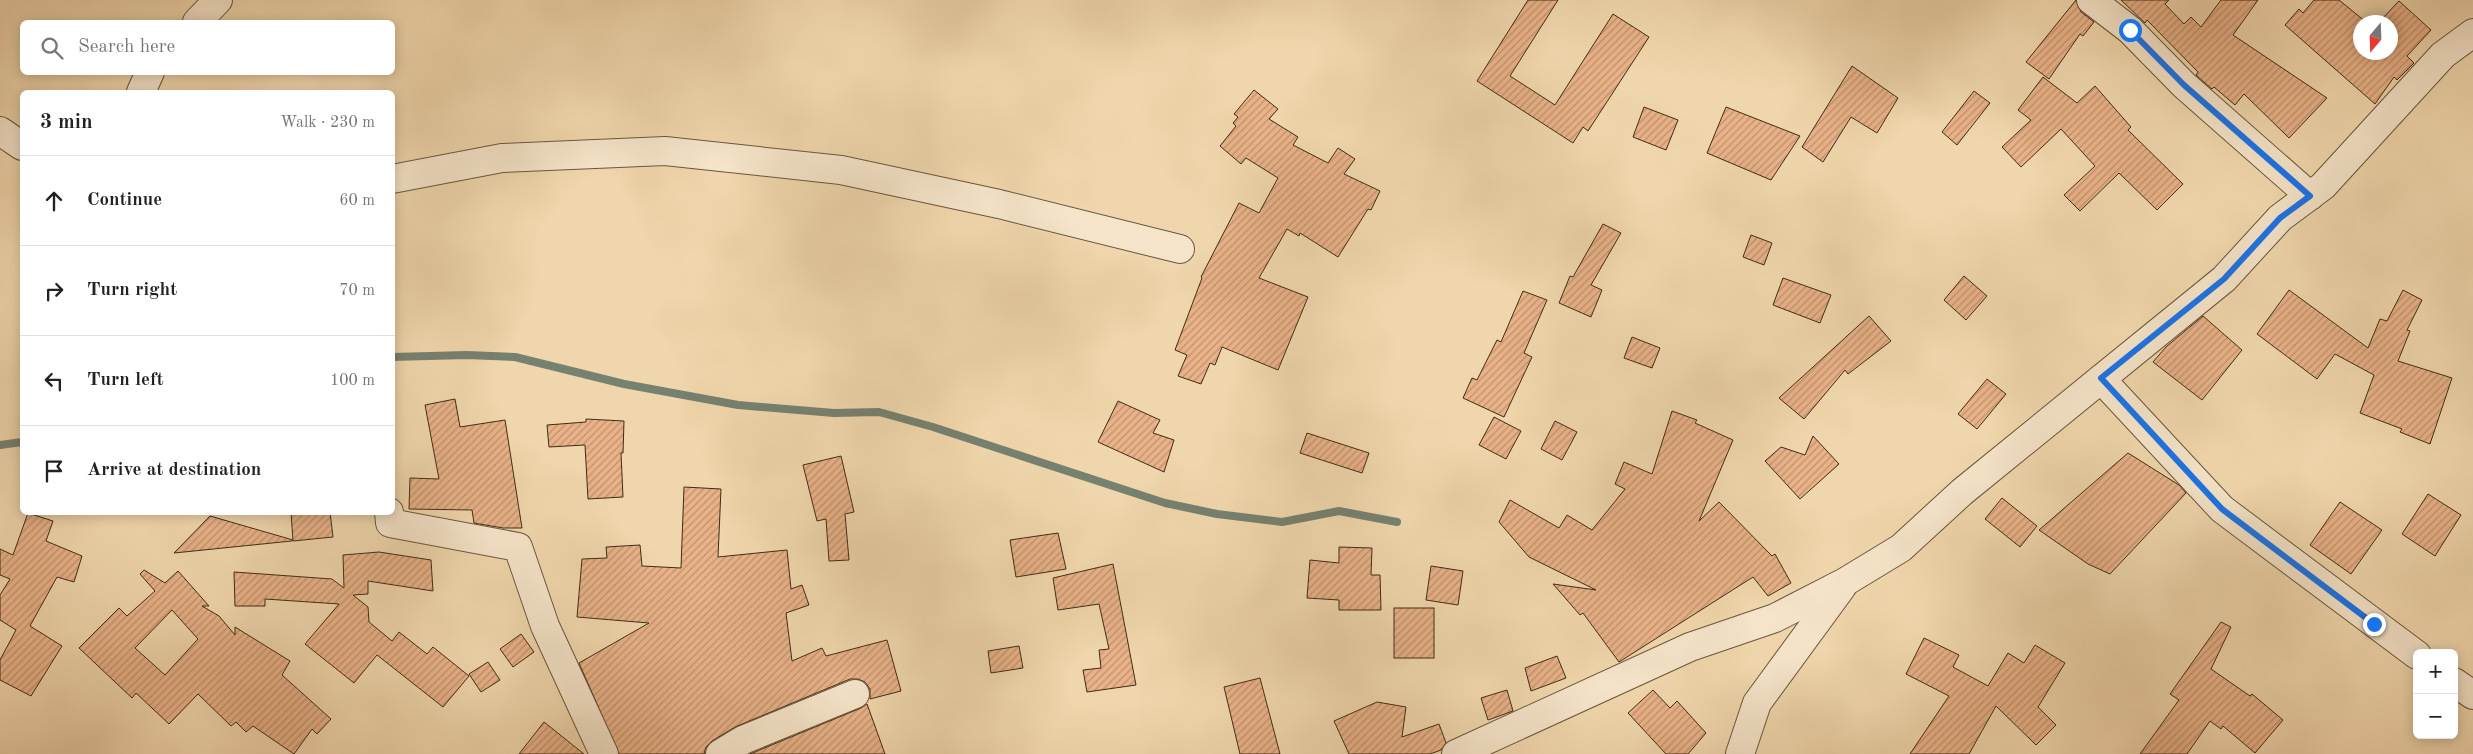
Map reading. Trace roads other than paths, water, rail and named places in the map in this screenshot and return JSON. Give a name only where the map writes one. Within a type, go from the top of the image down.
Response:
[{"type":"street","points":[[199,20],[218,0]]},
{"type":"street","points":[[2091,0],[2130,30],[2184,85],[2310,196]]},
{"type":"street","points":[[1456,754],[1690,647],[1775,618],[1845,582],[1901,548],[1962,492],[2224,279],[2280,218],[2323,186],[2443,55],[2473,33]]},
{"type":"street","points":[[142,90],[149,75]]},
{"type":"street","points":[[0,131],[20,145]]},
{"type":"street","points":[[395,178],[502,158],[665,151],[841,170],[999,204],[1180,249]]},
{"type":"street","points":[[2101,378],[2222,509],[2413,652]]},
{"type":"street","points":[[389,515],[390,523],[518,547],[545,626],[604,754]]},
{"type":"street","points":[[1740,754],[1758,703],[1845,582]]},
{"type":"street","points":[[2458,685],[2473,695]]},
{"type":"street","points":[[720,754],[744,740],[855,694]]},
{"type":"waterway","points":[[395,357],[467,355],[515,357],[624,384],[738,405],[834,413],[879,412],[933,427],[1165,503],[1217,514],[1282,522],[1339,511],[1397,522]]},
{"type":"waterway","points":[[0,445],[20,442]]}]
